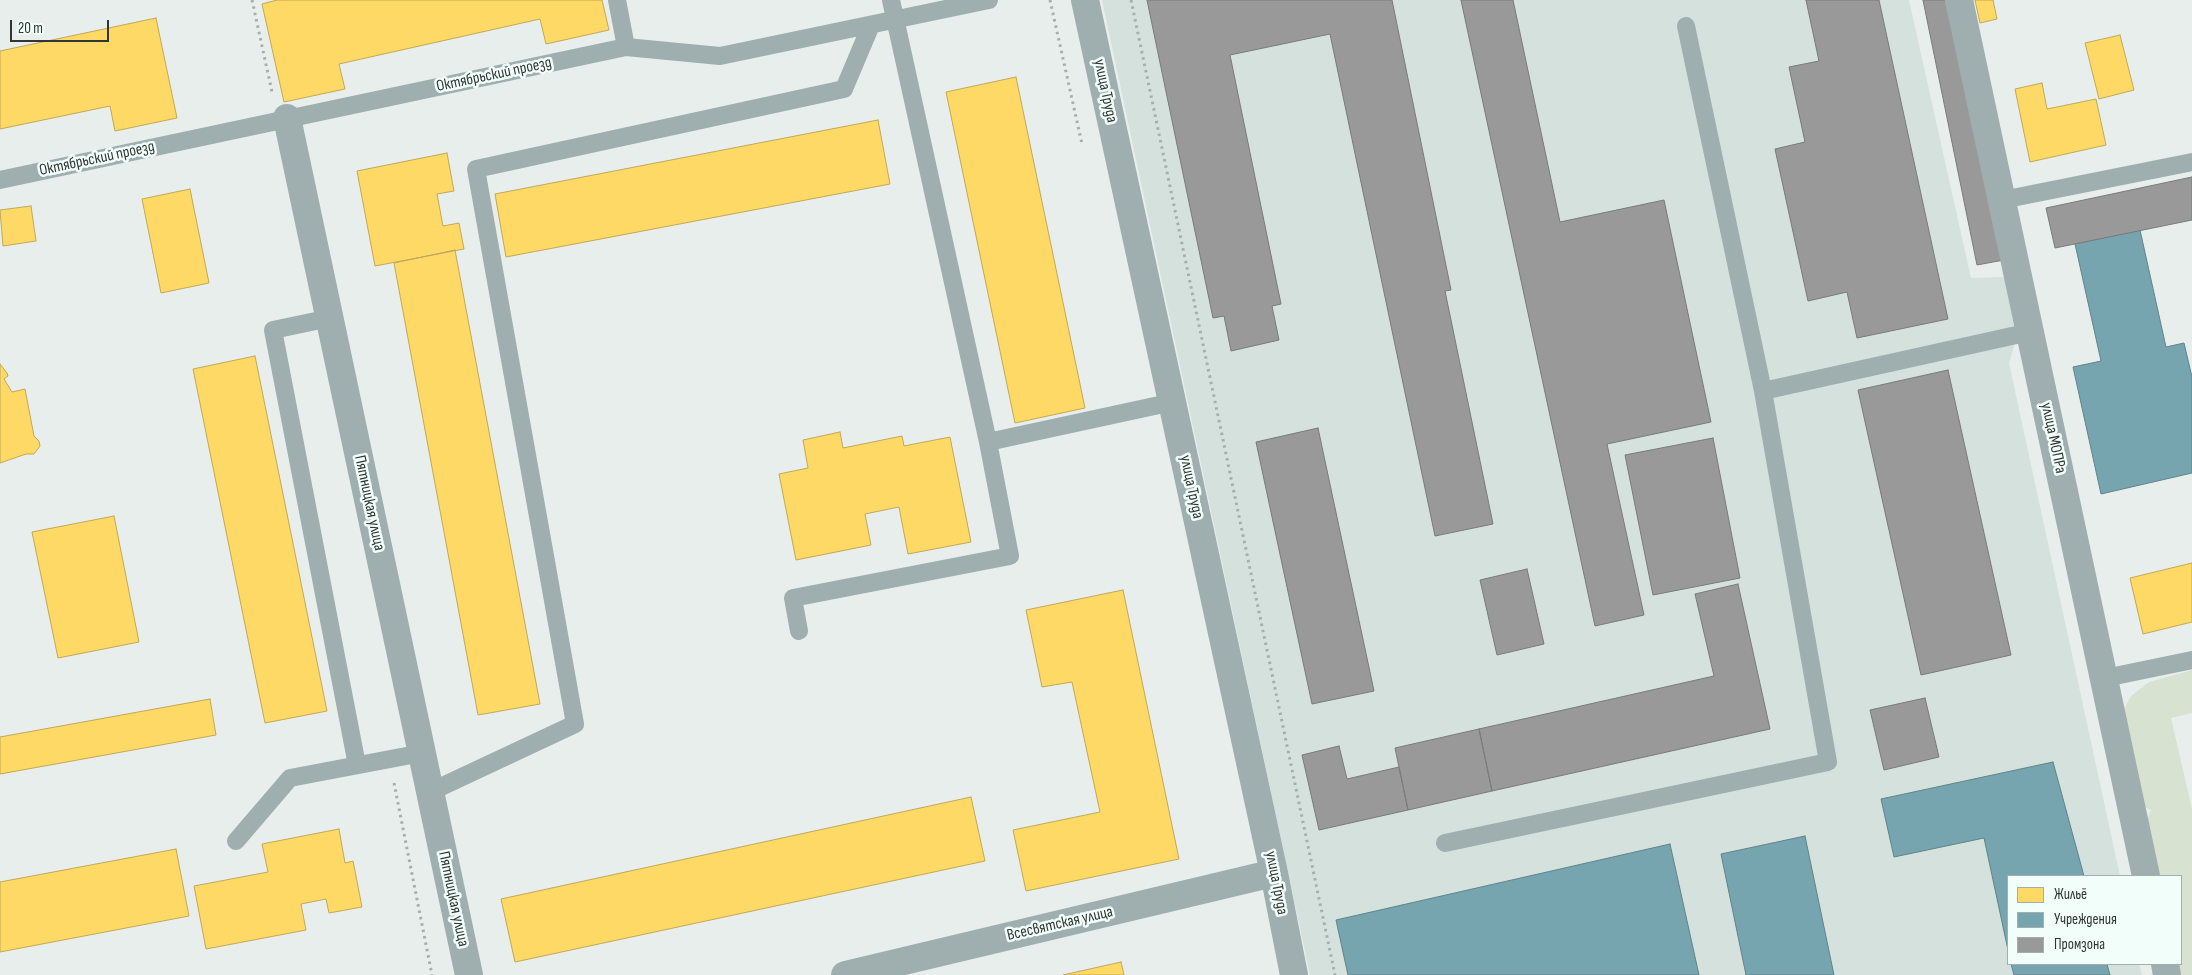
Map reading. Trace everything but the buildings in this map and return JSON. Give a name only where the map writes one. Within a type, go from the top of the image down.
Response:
[{"type":"street","name":"улица Труда","points":[[1085,0],[1274,873],[1294,975]]},
{"type":"street","name":"улица МОПРа","points":[[1959,0],[2146,875]]},
{"type":"street","name":"Пятницкая улица","points":[[287,118],[469,975]]},
{"type":"street","name":"Всесвятская улица","points":[[845,975],[1274,873]]},
{"type":"lane","points":[[617,0],[626,47]]},
{"type":"lane","points":[[799,630],[794,598],[1010,556],[988,442],[891,0]]},
{"type":"lane","name":"Октябрьский проезд","points":[[0,180],[626,47],[720,56],[989,0]]},
{"type":"lane","points":[[430,792],[575,724],[476,169],[844,89],[871,24]]},
{"type":"lane","points":[[1445,843],[1828,762],[1763,392],[1686,26]]},
{"type":"lane","points":[[2002,200],[2192,162]]},
{"type":"lane","points":[[330,318],[273,330],[357,765]]},
{"type":"lane","points":[[1763,392],[2030,332]]},
{"type":"lane","points":[[988,442],[1172,402]]},
{"type":"lane","points":[[2105,678],[2192,660]]},
{"type":"lane","points":[[236,841],[290,778],[422,753]]},
{"type":"path","points":[[252,0],[275,109],[287,118]]},
{"type":"path","points":[[1131,0],[1335,975]]},
{"type":"shaded area","points":[[1102,0],[1909,0],[1971,278],[2005,277],[2018,333],[2009,363],[2120,875],[2007,875],[2007,965],[2139,965],[2142,975],[1310,975]]},
{"type":"green space","points":[[2192,670],[2192,713],[2171,718],[2192,809],[2192,975],[2179,975],[2174,965],[2182,965],[2182,875],[2154,875],[2144,826],[2151,810],[2137,803],[2121,715],[2131,696],[2149,682]]}]
